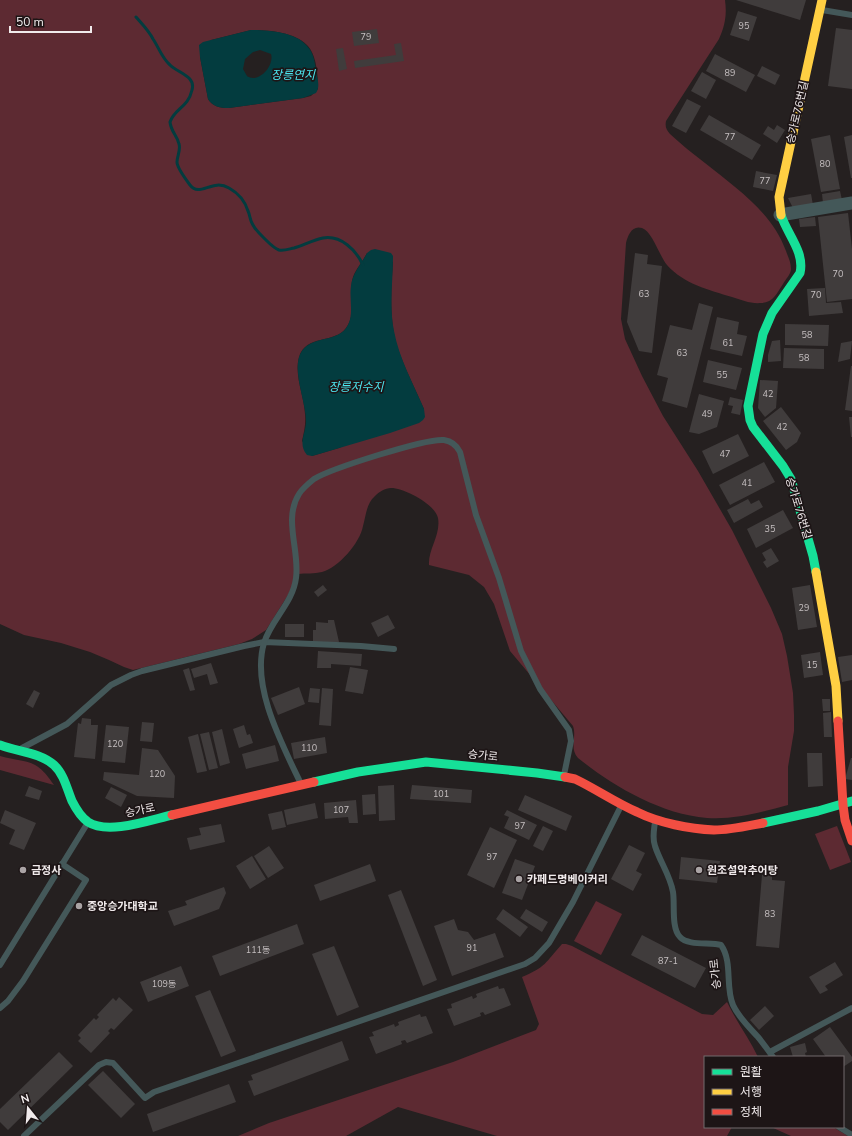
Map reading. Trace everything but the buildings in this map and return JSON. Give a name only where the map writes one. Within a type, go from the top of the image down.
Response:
[{"type":"street","name":"승가로76번길","points":[[822,0],[779,197],[780,215],[801,258],[802,268],[797,278],[772,313],[767,324],[755,367],[748,414],[753,427],[784,466],[791,479],[813,556],[836,686],[842,805]]},
{"type":"street","points":[[780,215],[852,203]]},
{"type":"street","points":[[0,745],[47,759],[56,767],[63,778],[69,795],[79,814],[88,823]]},
{"type":"street","name":"승가로","points":[[88,823],[104,828],[130,825],[358,772],[426,762],[537,773],[575,779],[588,784],[636,812],[655,820],[693,828],[714,830],[729,830],[842,805],[852,801]]},
{"type":"street","points":[[842,805],[852,841]]},
{"type":"lane","points":[[820,10],[852,15]]},
{"type":"lane","points":[[301,786],[266,698],[261,669],[264,642],[287,603],[295,582],[297,570],[292,521],[295,501],[306,486],[324,474],[420,443],[439,440],[446,440],[453,443],[457,447],[463,459],[470,496],[500,578],[521,651],[540,689],[569,730],[571,741],[563,777]]},
{"type":"lane","points":[[19,750],[68,724],[99,695],[121,679],[131,674],[264,642],[361,646],[394,649]]},
{"type":"lane","points":[[24,1136],[99,1065],[106,1062],[113,1063],[145,1098],[154,1092],[526,964],[535,958],[549,943],[580,889],[622,804]]},
{"type":"lane","name":"승가로","points":[[655,820],[653,833],[655,846],[670,879],[673,890],[676,933],[684,940],[721,945],[726,956],[729,992],[733,1005],[740,1018],[757,1036],[771,1055]]},
{"type":"lane","points":[[0,965],[88,823]]},
{"type":"lane","points":[[0,1008],[23,981],[86,880],[62,864]]},
{"type":"lane","points":[[771,1055],[852,1008]]},
{"type":"lane","points":[[841,1128],[852,1135]]},
{"type":"shaded area","points":[[0,0],[725,0],[725,20],[719,39],[666,121],[666,126],[674,138],[741,192],[772,224],[786,251],[791,266],[791,271],[779,291],[772,299],[765,303],[746,302],[697,286],[681,277],[667,265],[646,230],[639,227],[631,231],[626,243],[621,319],[625,339],[642,376],[663,416],[698,471],[732,530],[771,608],[782,634],[793,693],[794,715],[794,731],[788,767],[788,805],[748,815],[727,818],[707,818],[689,815],[655,805],[638,797],[606,779],[578,758],[574,750],[573,726],[510,651],[494,604],[484,587],[469,575],[429,565],[430,553],[438,530],[438,518],[436,513],[425,502],[411,494],[397,489],[384,489],[372,499],[368,506],[358,540],[335,566],[322,572],[298,574],[288,595],[266,630],[252,639],[239,644],[133,670],[90,652],[61,643],[24,635],[0,624]],"holes":[[[251,30],[273,31],[288,35],[295,37],[307,45],[315,60],[318,89],[311,96],[303,98],[229,108],[212,104],[208,99],[200,57],[211,40]],[[367,253],[393,262],[391,304],[394,336],[403,362],[424,409],[339,448],[312,456],[302,441],[305,428],[305,418],[298,371],[299,357],[308,345],[335,336],[346,328],[352,310],[351,290],[353,277]]]},
{"type":"shaded area","points":[[0,756],[31,763],[42,770],[54,785],[0,770]]},
{"type":"shaded area","points":[[837,826],[851,862],[830,870],[815,834]]},
{"type":"shaded area","points":[[596,901],[622,914],[601,955],[574,941]]},
{"type":"shaded area","points":[[562,944],[566,944],[702,1014],[713,1015],[727,1002],[758,1056],[704,1056],[704,1128],[731,1128],[727,1136],[497,1136],[398,1107],[346,1136],[238,1136],[269,1123],[453,1062],[536,1030],[539,1024],[522,977],[541,967]]},
{"type":"shaded area","points":[[773,1128],[835,1128],[848,1136],[791,1136]]},
{"type":"water","name":"장릉연지","points":[[251,30],[273,31],[296,38],[307,46],[313,55],[318,81],[317,91],[316,93],[303,98],[229,108],[223,108],[212,104],[208,99],[200,57],[199,45],[203,42]],"holes":[[[260,50],[271,54],[272,58],[270,66],[261,76],[253,78],[247,76],[243,69],[245,59],[253,52]]]},
{"type":"water","name":"장릉저수지","points":[[375,249],[391,253],[393,256],[391,303],[394,331],[399,351],[424,409],[425,417],[419,423],[390,433],[312,456],[307,455],[304,451],[302,443],[306,415],[298,376],[299,358],[302,351],[307,346],[344,331],[351,316],[351,291],[353,277],[367,253]]},
{"type":"waterway","points":[[136,17],[150,33],[167,62],[173,68],[186,75],[193,85],[188,101],[172,117],[170,122],[179,146],[177,164],[190,185],[198,190],[217,185],[232,190],[245,204],[251,222],[259,233],[277,249],[286,250],[323,238],[336,239],[342,241],[352,249],[363,265]]},
{"type":"traffic: fast","points":[[781,215],[798,250],[801,265],[800,273],[772,313],[763,334],[748,406],[750,420],[753,427],[783,466],[791,479],[813,556],[816,572]]},
{"type":"traffic: fast","points":[[0,745],[42,757],[54,765],[63,777],[72,801],[79,813],[88,822],[96,826],[118,827],[172,815]]},
{"type":"traffic: fast","points":[[314,782],[358,772],[426,762],[565,777]]},
{"type":"traffic: fast","points":[[763,823],[818,811],[852,801]]},
{"type":"traffic: slow","points":[[781,215],[779,197],[822,0]]},
{"type":"traffic: slow","points":[[816,572],[836,686],[838,721]]},
{"type":"traffic: jam","points":[[838,721],[843,805],[845,820],[852,841]]},
{"type":"traffic: jam","points":[[565,777],[575,779],[646,816],[675,825],[714,830],[732,829],[763,823]]},
{"type":"traffic: jam","points":[[172,815],[314,782]]},
{"type":"place","name":"금정사","points":[[23,870]]},
{"type":"place","name":"원조설악추어탕","points":[[699,870]]},
{"type":"place","name":"카페드명베이커리","points":[[519,879]]},
{"type":"place","name":"중앙승가대학교","points":[[79,906]]}]
